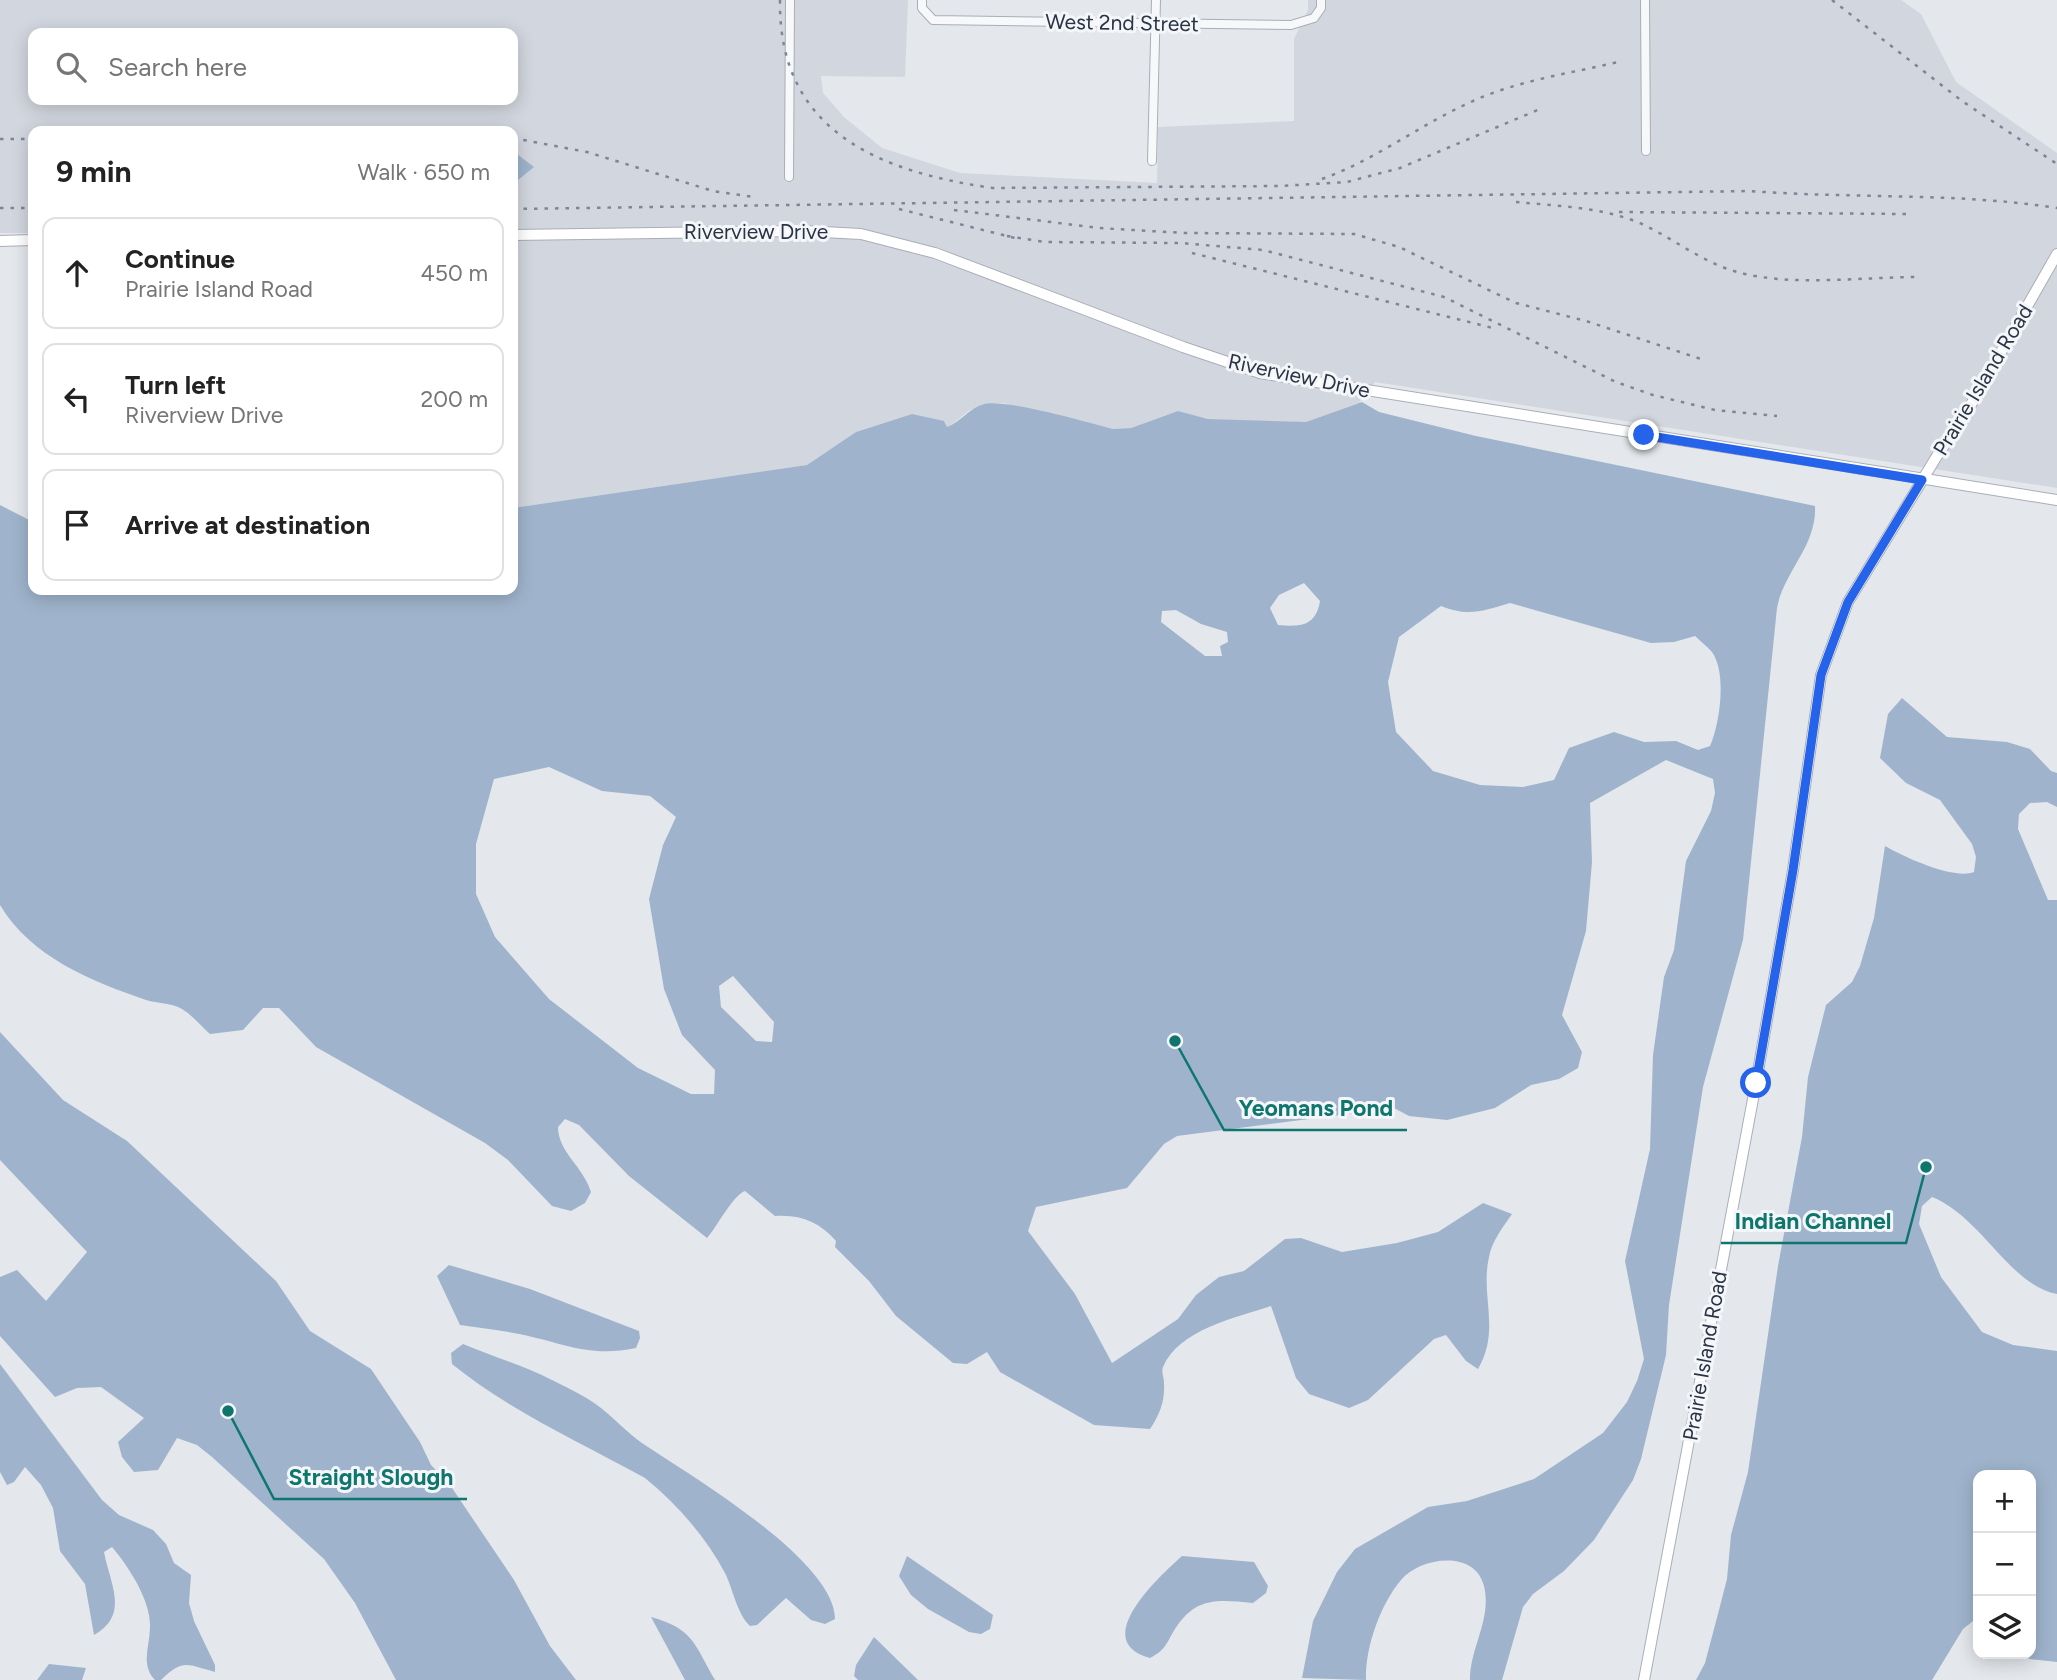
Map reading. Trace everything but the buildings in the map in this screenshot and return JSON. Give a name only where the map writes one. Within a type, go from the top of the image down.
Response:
[{"type":"street","points":[[789,177],[790,0]]},
{"type":"street","points":[[1152,161],[1156,0]]},
{"type":"street","points":[[1645,0],[1646,151]]},
{"type":"street","name":"West 2nd Street","points":[[922,4],[933,20],[1291,25],[1314,18],[1321,4]]},
{"type":"street","name":"Riverview Drive","points":[[518,234],[790,231],[861,234],[947,257],[1183,348],[1260,373],[2057,500]]},
{"type":"street","points":[[0,241],[28,240]]},
{"type":"street","name":"Prairie Island Road","points":[[1644,1680],[1756,1083],[1793,870],[1821,675],[1848,602],[1922,480],[1961,422],[2056,257]]},
{"type":"shaded area","points":[[0,0],[908,0],[905,77],[821,76],[823,93],[844,117],[882,148],[960,173],[1157,183],[1158,127],[1294,121],[1294,39],[1308,10],[1308,0],[1901,0],[1921,14],[1956,82],[2057,153],[2057,488],[1375,382],[1359,403],[1306,422],[1208,419],[1178,411],[1131,428],[1113,429],[1003,403],[984,404],[970,410],[947,428],[945,422],[912,414],[856,432],[807,465],[518,507],[518,126],[28,126],[28,233],[0,233]]},
{"type":"water","points":[[518,155],[534,167],[518,180]]},
{"type":"water","points":[[1362,402],[1379,412],[1476,436],[1815,506],[1811,534],[1786,582],[1777,608],[1743,940],[1703,1087],[1669,1305],[1666,1355],[1641,1459],[1633,1480],[1594,1540],[1564,1571],[1533,1594],[1523,1607],[1502,1680],[1470,1680],[1485,1610],[1484,1586],[1479,1574],[1470,1566],[1446,1560],[1421,1566],[1410,1572],[1393,1590],[1375,1627],[1368,1654],[1366,1680],[1302,1678],[1313,1621],[1337,1572],[1355,1549],[1428,1507],[1467,1501],[1534,1479],[1603,1433],[1627,1402],[1637,1381],[1644,1359],[1625,1261],[1650,1149],[1653,1055],[1664,977],[1674,950],[1686,861],[1711,811],[1715,793],[1713,779],[1666,760],[1590,803],[1592,862],[1586,931],[1562,1015],[1582,1052],[1578,1068],[1559,1079],[1531,1085],[1495,1108],[1447,1120],[1409,1116],[1394,1108],[1177,1136],[1164,1144],[1127,1188],[1036,1207],[1028,1231],[1075,1294],[1112,1363],[1178,1319],[1196,1295],[1219,1277],[1244,1271],[1285,1239],[1301,1238],[1342,1252],[1397,1243],[1438,1232],[1483,1203],[1512,1214],[1490,1251],[1487,1272],[1488,1340],[1478,1369],[1466,1361],[1446,1335],[1434,1339],[1368,1400],[1349,1408],[1309,1394],[1296,1378],[1271,1306],[1195,1334],[1171,1354],[1162,1369],[1164,1396],[1161,1407],[1150,1429],[1094,1425],[1000,1372],[987,1352],[967,1364],[953,1363],[896,1316],[869,1281],[835,1247],[836,1241],[823,1229],[801,1218],[775,1216],[745,1191],[730,1205],[707,1238],[629,1176],[579,1125],[565,1119],[558,1127],[559,1136],[591,1192],[585,1203],[571,1211],[552,1206],[508,1160],[485,1143],[316,1047],[279,1008],[263,1008],[243,1030],[210,1034],[178,1007],[125,993],[64,965],[28,939],[0,905],[0,505],[28,519],[28,595],[518,595],[518,507],[807,465],[856,432],[912,414],[944,421],[947,427],[984,404],[995,403],[1047,412],[1113,429],[1131,428],[1178,411],[1208,419],[1306,422]],"holes":[[[1304,583],[1320,601],[1315,616],[1300,625],[1278,625],[1270,608],[1279,595]],[[1510,603],[1651,643],[1674,642],[1695,636],[1712,652],[1717,661],[1721,685],[1717,725],[1710,746],[1698,750],[1676,741],[1644,742],[1614,732],[1569,748],[1554,780],[1523,787],[1480,785],[1433,771],[1396,732],[1388,682],[1399,637],[1441,606],[1468,612]],[[1176,610],[1201,624],[1227,632],[1228,642],[1220,646],[1222,656],[1205,656],[1161,622],[1162,611]],[[549,767],[602,791],[650,796],[676,817],[663,845],[649,899],[664,989],[682,1035],[715,1070],[714,1094],[691,1094],[638,1068],[549,999],[495,937],[476,894],[476,844],[494,779]],[[733,976],[774,1022],[772,1042],[756,1041],[721,1007],[719,986]]]},
{"type":"water","points":[[1902,698],[1947,737],[2007,742],[2030,749],[2051,771],[2057,773],[2057,807],[2047,802],[2030,803],[2019,814],[2018,829],[2048,900],[2057,900],[2057,1294],[2024,1278],[1966,1219],[1932,1197],[1922,1206],[1919,1224],[1941,1277],[1982,1332],[2013,1345],[2057,1351],[2057,1662],[2029,1659],[2036,1659],[2036,1470],[1973,1470],[1973,1621],[1963,1629],[1932,1680],[1696,1680],[1705,1663],[1727,1579],[1731,1535],[1748,1472],[1778,1266],[1802,1137],[1808,1077],[1826,1005],[1852,982],[1860,966],[1874,918],[1885,846],[1942,870],[1965,874],[1974,872],[1976,857],[1972,844],[1940,800],[1906,783],[1880,758],[1888,714]]},
{"type":"water","points":[[0,1032],[63,1100],[127,1141],[276,1281],[310,1331],[371,1369],[420,1442],[431,1465],[450,1485],[514,1580],[550,1646],[576,1680],[396,1680],[355,1603],[324,1559],[212,1457],[197,1445],[177,1438],[158,1470],[134,1472],[122,1457],[118,1442],[144,1418],[101,1387],[77,1388],[55,1397],[0,1336],[0,1277],[17,1270],[46,1301],[87,1252],[0,1160]]},
{"type":"water","points":[[449,1265],[530,1289],[639,1331],[640,1338],[636,1348],[619,1351],[590,1350],[460,1325],[437,1276]]},
{"type":"water","points":[[463,1344],[530,1370],[588,1399],[642,1443],[727,1499],[788,1547],[812,1572],[829,1596],[835,1619],[825,1624],[811,1620],[786,1598],[757,1625],[750,1626],[742,1615],[717,1559],[689,1521],[668,1499],[645,1478],[521,1411],[474,1381],[452,1364],[451,1353]]},
{"type":"water","points":[[0,1364],[102,1500],[119,1515],[153,1530],[166,1544],[174,1563],[191,1575],[189,1603],[194,1621],[215,1665],[215,1672],[186,1665],[175,1668],[161,1680],[155,1680],[150,1674],[147,1661],[150,1627],[147,1606],[131,1574],[112,1547],[104,1552],[115,1608],[105,1627],[94,1635],[85,1584],[60,1551],[53,1508],[41,1485],[25,1467],[14,1482],[7,1485],[0,1472]]},
{"type":"water","points":[[907,1556],[993,1615],[990,1629],[981,1634],[969,1632],[928,1609],[911,1595],[899,1576]]},
{"type":"water","points":[[1182,1556],[1254,1562],[1268,1586],[1266,1593],[1253,1603],[1216,1601],[1197,1607],[1180,1622],[1163,1648],[1150,1658],[1133,1650],[1126,1638],[1127,1624],[1134,1608],[1146,1593]]},
{"type":"water","points":[[651,1617],[685,1633],[697,1647],[715,1680],[685,1680]]},
{"type":"water","points":[[874,1637],[918,1680],[858,1680],[854,1676],[856,1665]]},
{"type":"water","points":[[49,1664],[86,1668],[82,1680],[37,1680]]},
{"type":"railway","points":[[780,0],[784,45],[796,82],[816,113],[843,137],[875,156],[911,170],[951,181],[993,188],[1280,186],[1347,182],[1400,168],[1540,109]]},
{"type":"railway","points":[[1832,0],[1962,101],[2057,164]]},
{"type":"railway","points":[[1322,179],[1361,162],[1473,101],[1527,82],[1622,61]]},
{"type":"railway","points":[[0,139],[28,139]]},
{"type":"railway","points":[[518,139],[587,152],[713,191],[753,197]]},
{"type":"railway","points":[[518,209],[1750,191],[1980,200],[2057,208]]},
{"type":"railway","points":[[1516,202],[1580,208],[1627,218],[1724,268],[1758,277],[1803,280],[1918,277]]},
{"type":"railway","points":[[0,208],[28,208]]},
{"type":"railway","points":[[899,209],[1015,238]]},
{"type":"railway","points":[[954,210],[1099,228],[1184,233],[1354,234],[1399,247],[1516,303],[1586,321],[1701,359]]},
{"type":"railway","points":[[1619,212],[1910,214]]},
{"type":"railway","points":[[1007,236],[1045,242],[1181,243],[1263,250],[1444,297],[1616,382],[1653,395],[1715,410],[1777,416]]},
{"type":"railway","points":[[1192,253],[1497,329]]},
{"type":"place","name":"Yeomans Pond","points":[[1175,1041]]},
{"type":"place","name":"Indian Channel","points":[[1926,1167]]},
{"type":"place","name":"Straight Slough","points":[[228,1411]]},
{"type":"route","points":[[1644,435],[1922,480],[1907,509],[1848,602],[1821,675],[1793,870],[1756,1083]]}]
